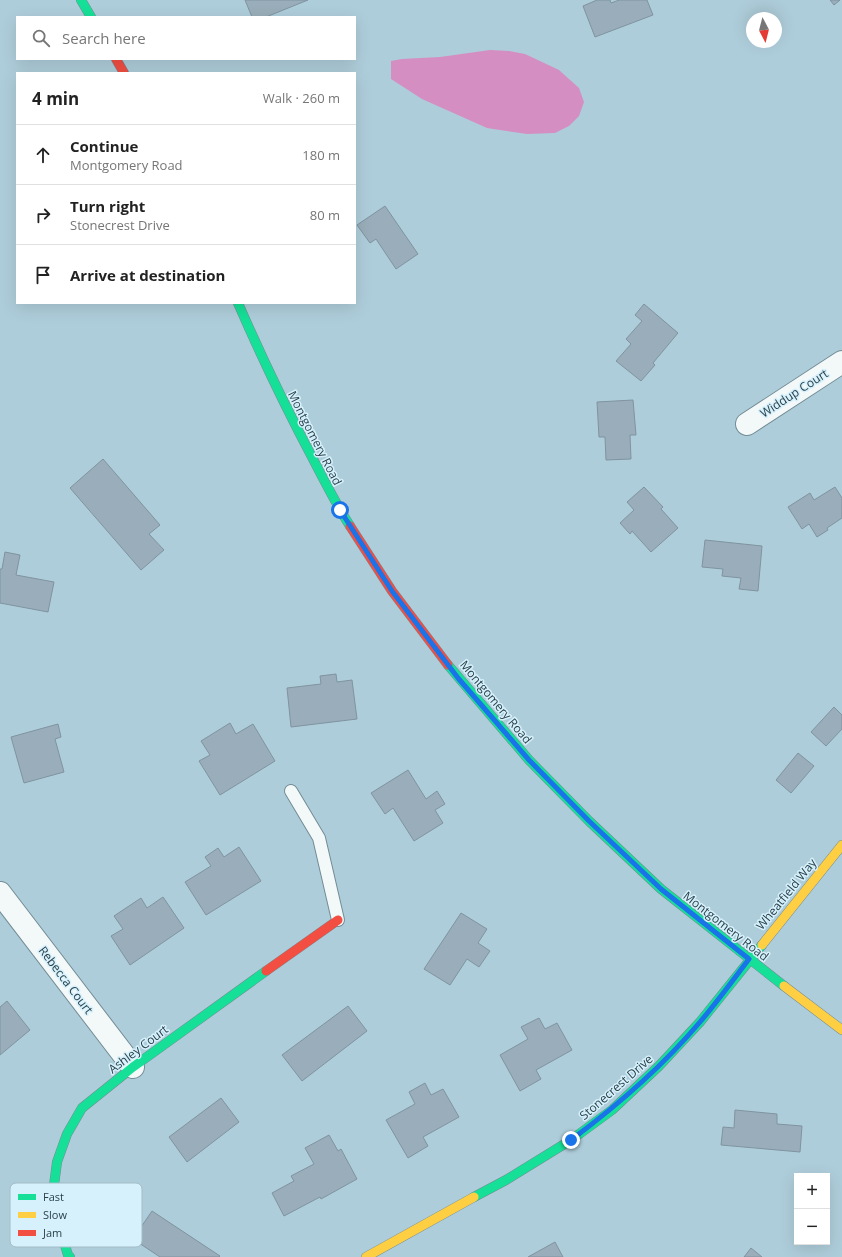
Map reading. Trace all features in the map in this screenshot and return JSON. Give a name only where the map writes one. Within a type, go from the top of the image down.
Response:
[{"type":"street","points":[[81,0],[90,16]]},
{"type":"street","points":[[117,60],[123,72]]},
{"type":"street","name":"Montgomery Road","points":[[238,304],[265,365],[293,422],[340,510],[392,591],[458,678],[529,760],[589,821],[661,889],[842,1030]]},
{"type":"street","name":"Widdup Court","points":[[747,424],[842,362]]},
{"type":"street","name":"Wheatfield Way","points":[[749,959],[842,844]]},
{"type":"street","name":"Rebecca Court","points":[[0,893],[133,1067]]},
{"type":"street","name":"Ashley Court","points":[[55,1183],[57,1162],[67,1134],[82,1108],[133,1067],[338,920]]},
{"type":"street","name":"Stonecrest Drive","points":[[366,1257],[513,1176],[571,1140],[612,1110],[659,1066],[700,1022],[749,959]]},
{"type":"street","name":"Ashley Court","points":[[66,1247],[70,1257]]},
{"type":"lane","points":[[291,791],[319,838],[338,920]]},
{"type":"shaded area","points":[[490,50],[525,54],[559,70],[579,88],[584,102],[579,116],[569,126],[555,133],[527,134],[487,128],[422,99],[391,79],[391,61],[440,57]]},
{"type":"building","points":[[245,0],[308,0],[268,16],[252,16]]},
{"type":"building","points":[[597,0],[610,0],[611,3],[619,0],[647,0],[653,15],[595,37],[583,6]]},
{"type":"building","points":[[830,0],[840,0],[834,5]]},
{"type":"building","points":[[385,206],[418,254],[396,269],[376,239],[370,243],[357,225]]},
{"type":"building","points":[[644,304],[678,333],[653,363],[655,365],[641,381],[616,361],[631,344],[626,339],[642,321],[635,315]]},
{"type":"building","points":[[633,400],[636,435],[630,435],[631,459],[606,460],[605,437],[599,437],[597,402]]},
{"type":"building","points":[[103,459],[160,525],[149,534],[164,550],[141,570],[70,488]]},
{"type":"building","points":[[644,487],[663,507],[661,509],[678,528],[651,552],[632,531],[630,534],[620,523],[634,510],[627,502]]},
{"type":"building","points":[[835,487],[842,498],[842,518],[817,537],[809,524],[802,529],[788,507],[810,493],[814,500]]},
{"type":"building","points":[[705,540],[762,546],[758,591],[739,589],[741,578],[722,576],[723,569],[702,567]]},
{"type":"building","points":[[5,552],[20,555],[16,575],[54,582],[48,612],[0,603],[0,569],[2,569]]},
{"type":"building","points":[[336,674],[337,682],[352,680],[357,719],[291,727],[287,688],[321,684],[320,676]]},
{"type":"building","points":[[834,707],[842,715],[842,729],[826,746],[811,732]]},
{"type":"building","points":[[230,723],[236,734],[253,724],[275,761],[220,795],[199,761],[210,755],[201,741]]},
{"type":"building","points":[[58,724],[61,737],[55,739],[64,772],[24,783],[11,737]]},
{"type":"building","points":[[798,753],[814,766],[791,793],[776,780]]},
{"type":"building","points":[[408,770],[426,799],[437,791],[445,804],[435,810],[443,823],[414,841],[393,808],[385,814],[371,793]]},
{"type":"building","points":[[239,847],[261,881],[206,915],[185,882],[211,866],[205,857],[218,848],[224,857]]},
{"type":"building","points":[[163,897],[184,928],[130,965],[111,936],[123,929],[114,916],[141,898],[147,908]]},
{"type":"building","points":[[461,913],[487,929],[478,943],[490,951],[479,967],[467,959],[450,985],[424,969]]},
{"type":"building","points":[[7,1001],[30,1030],[0,1055],[0,1007]]},
{"type":"building","points":[[348,1006],[367,1031],[302,1081],[282,1055]]},
{"type":"building","points":[[539,1018],[545,1029],[557,1023],[572,1050],[536,1070],[541,1079],[520,1091],[500,1055],[528,1039],[521,1027]]},
{"type":"building","points":[[425,1083],[431,1095],[443,1089],[459,1117],[423,1137],[428,1146],[408,1158],[386,1120],[415,1104],[409,1092]]},
{"type":"building","points":[[221,1098],[239,1122],[187,1162],[169,1137]]},
{"type":"building","points":[[735,1110],[777,1114],[777,1124],[802,1126],[800,1152],[721,1145],[723,1127],[734,1128]]},
{"type":"building","points":[[329,1135],[338,1151],[341,1149],[357,1179],[321,1199],[320,1197],[284,1216],[272,1193],[294,1181],[291,1176],[314,1164],[305,1148]]},
{"type":"building","points":[[152,1211],[220,1256],[160,1257],[142,1245],[142,1226]]},
{"type":"building","points":[[555,1242],[563,1257],[528,1257]]},
{"type":"building","points":[[751,1248],[762,1257],[744,1257]]},
{"type":"traffic: fast","points":[[81,0],[90,16]]},
{"type":"traffic: fast","points":[[238,304],[293,421],[350,526]]},
{"type":"traffic: fast","points":[[448,665],[529,760],[589,821],[661,889],[784,986]]},
{"type":"traffic: fast","points":[[474,1197],[506,1180],[571,1140],[612,1110],[659,1066],[700,1022],[762,945]]},
{"type":"traffic: fast","points":[[54,1183],[57,1162],[67,1134],[82,1108],[133,1067],[266,971]]},
{"type":"traffic: fast","points":[[66,1247],[70,1257]]},
{"type":"traffic: slow","points":[[762,945],[842,845]]},
{"type":"traffic: slow","points":[[784,986],[842,1030]]},
{"type":"traffic: slow","points":[[366,1257],[474,1197]]},
{"type":"traffic: jam","points":[[117,60],[123,72]]},
{"type":"traffic: jam","points":[[350,526],[392,591],[448,665]]},
{"type":"traffic: jam","points":[[266,971],[338,920]]},
{"type":"route","points":[[340,510],[392,591],[458,678],[529,760],[589,821],[661,889],[749,959],[700,1022],[659,1066],[612,1110],[571,1140]]}]
